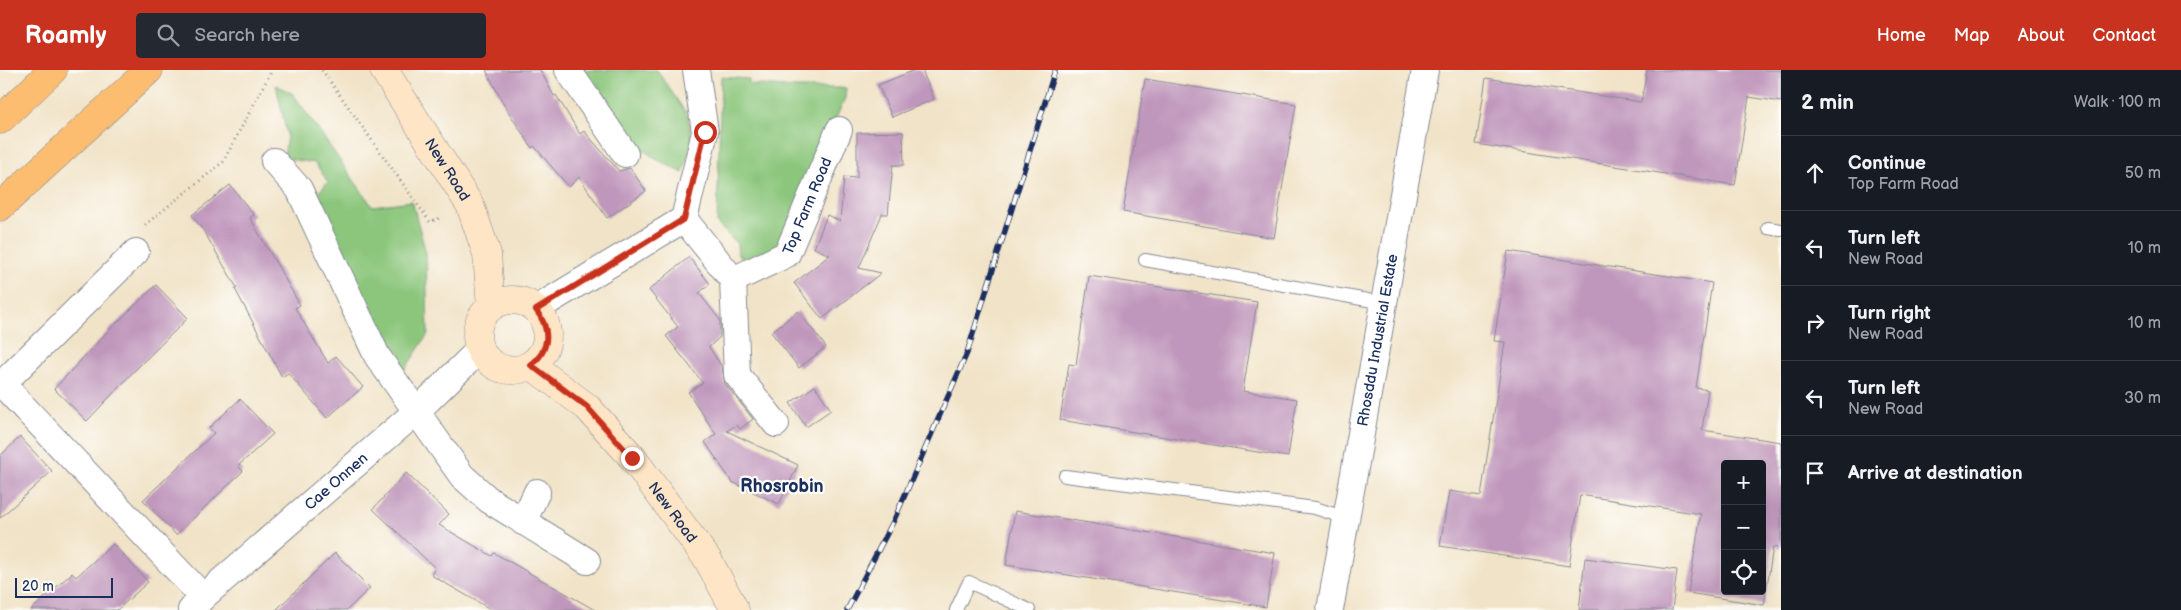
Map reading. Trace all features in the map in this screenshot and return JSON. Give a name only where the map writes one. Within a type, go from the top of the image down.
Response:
[{"type":"highway","points":[[0,120],[53,70]]},
{"type":"highway","points":[[0,207],[149,70]]},
{"type":"main road","name":"New Road","points":[[384,70],[470,205],[487,254],[491,306]]},
{"type":"main road","points":[[514,300],[526,303],[536,310],[543,318],[547,328],[547,339],[539,359],[520,370],[496,367],[486,360],[479,350],[476,338],[477,326],[482,315],[491,306],[502,301],[514,300]]},
{"type":"main road","name":"New Road","points":[[531,365],[587,407],[632,458],[708,560],[735,610]]},
{"type":"street","points":[[568,70],[625,154]]},
{"type":"street","points":[[536,310],[684,219],[705,132],[696,70]]},
{"type":"street","name":"Rhosddu Industrial Estate","points":[[1330,610],[1425,70]]},
{"type":"street","name":"Top Farm Road","points":[[733,280],[787,254],[839,130]]},
{"type":"street","points":[[274,161],[306,184],[377,356],[462,476],[489,500],[587,561]]},
{"type":"street","points":[[684,219],[733,280],[737,375],[776,424]]},
{"type":"street","points":[[136,252],[1,385],[197,603]]},
{"type":"street","name":"Cae Onnen","points":[[197,603],[417,411],[479,350]]},
{"type":"street","points":[[523,522],[537,492]]},
{"type":"lane","points":[[1768,228],[1781,230]]},
{"type":"lane","points":[[1145,260],[1384,303]]},
{"type":"lane","points":[[1065,476],[1315,508],[1346,518]]},
{"type":"lane","points":[[956,610],[969,582],[1029,610]]},
{"type":"path","points":[[322,70],[430,222],[470,205]]},
{"type":"green space","points":[[581,70],[657,70],[688,116],[692,140],[683,173],[654,158],[626,135]]},
{"type":"green space","points":[[721,77],[749,79],[749,84],[796,88],[846,88],[845,98],[780,243],[749,260],[738,255],[737,244],[717,224]]},
{"type":"green space","points":[[276,85],[293,94],[372,206],[412,201],[426,253],[428,334],[404,371],[373,326],[317,194],[328,182],[315,163],[284,158],[287,135]]},
{"type":"building","points":[[486,70],[540,70],[554,96],[556,95],[580,134],[584,131],[619,171],[630,168],[646,191],[607,218],[579,177],[569,187],[534,146],[532,148],[504,105]]},
{"type":"building","points":[[915,70],[922,70],[934,99],[892,117],[878,85]]},
{"type":"building","points":[[1647,70],[1781,70],[1781,102],[1749,97],[1735,185],[1476,144],[1486,78],[1641,102]]},
{"type":"building","points":[[1145,79],[1296,104],[1274,238],[1123,212]]},
{"type":"building","points":[[903,132],[904,165],[893,165],[888,214],[882,214],[859,268],[881,273],[822,319],[794,283],[830,255],[814,248],[827,215],[840,221],[844,177],[857,178],[857,133]]},
{"type":"building","points":[[230,185],[254,215],[250,218],[300,305],[295,308],[328,363],[336,356],[363,387],[327,418],[288,373],[282,377],[235,289],[237,288],[192,215]]},
{"type":"building","points":[[1508,251],[1712,283],[1696,388],[1708,390],[1702,430],[1781,442],[1781,548],[1773,547],[1766,592],[1766,460],[1721,460],[1721,595],[1766,595],[1764,605],[1688,593],[1701,514],[1580,495],[1569,566],[1440,546],[1449,491],[1481,496],[1505,342],[1494,341]]},
{"type":"building","points":[[689,257],[710,284],[699,293],[720,320],[720,337],[709,347],[722,367],[725,384],[753,419],[740,429],[737,425],[727,431],[798,465],[779,504],[732,482],[705,442],[716,434],[688,392],[703,383],[666,336],[678,327],[649,290]]},
{"type":"building","points":[[1089,276],[1257,302],[1243,391],[1297,399],[1288,457],[1060,420],[1069,364],[1076,365]]},
{"type":"building","points":[[156,285],[188,318],[87,421],[54,389],[106,333]]},
{"type":"building","points":[[798,311],[826,347],[799,368],[771,332]]},
{"type":"building","points":[[815,386],[831,410],[806,427],[790,403]]},
{"type":"building","points":[[240,399],[273,434],[238,466],[243,471],[176,535],[143,500],[214,433],[209,428]]},
{"type":"building","points":[[20,437],[52,471],[0,518],[0,456]]},
{"type":"building","points":[[406,473],[449,514],[439,525],[492,556],[494,553],[595,610],[492,610],[431,575],[435,568],[373,509]]},
{"type":"building","points":[[1015,511],[1275,553],[1266,607],[1006,565]]},
{"type":"building","points":[[113,544],[148,582],[117,610],[31,610],[72,573],[76,577]]},
{"type":"building","points":[[335,553],[370,588],[347,610],[276,610]]},
{"type":"building","points":[[1585,558],[1677,570],[1672,610],[1579,610]]},
{"type":"railway","points":[[847,610],[894,520],[967,353],[1055,70]]},
{"type":"district","name":"Rhosrobin","points":[[782,486]]},
{"type":"route","points":[[632,458],[587,407],[531,365],[539,359],[547,339],[547,328],[543,318],[536,310],[684,219],[705,132]]}]
